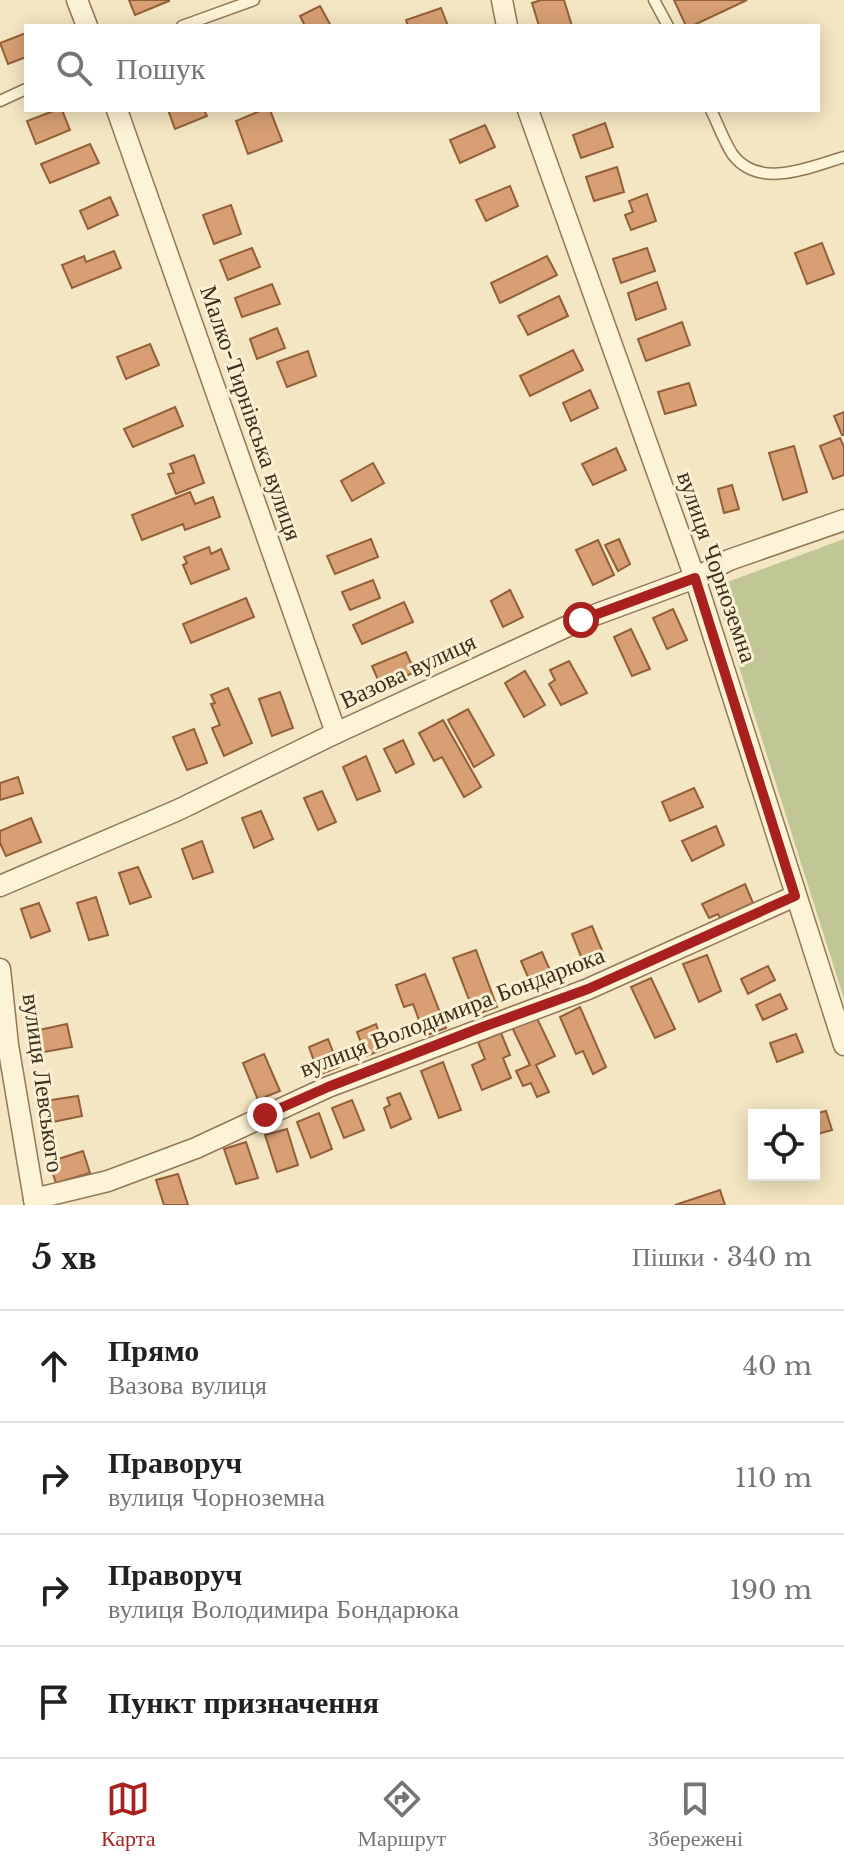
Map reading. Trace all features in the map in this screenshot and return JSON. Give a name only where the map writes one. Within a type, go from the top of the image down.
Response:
[{"type":"street","points":[[77,0],[86,24]]},
{"type":"street","points":[[502,0],[507,24]]},
{"type":"street","name":"Малко-Тирнівська вулиця","points":[[118,112],[336,733]]},
{"type":"street","name":"вулиця Чорноземна","points":[[529,112],[695,578],[844,1045]]},
{"type":"street","name":"Вазова вулиця","points":[[0,886],[178,810],[581,620],[695,578],[729,560],[844,520]]},
{"type":"street","name":"вулиця Володимира Бондарюка","points":[[34,1202],[108,1181],[196,1148],[328,1087],[588,989],[795,896]]},
{"type":"street","name":"вулиця Левського","points":[[0,969],[8,1045],[34,1202]]},
{"type":"lane","points":[[188,24],[254,0]]},
{"type":"lane","points":[[654,0],[667,24]]},
{"type":"lane","points":[[0,101],[24,90]]},
{"type":"lane","points":[[712,112],[734,157],[763,175],[783,174],[844,157]]},
{"type":"green space","points":[[844,539],[844,999],[716,594],[722,584]]},
{"type":"building","points":[[129,0],[169,0],[169,1],[135,15]]},
{"type":"building","points":[[564,0],[571,24],[538,24],[532,3]]},
{"type":"building","points":[[674,0],[747,0],[696,24],[685,24]]},
{"type":"building","points":[[320,6],[330,24],[304,24],[300,16]]},
{"type":"building","points":[[441,8],[447,24],[407,24],[406,20]]},
{"type":"building","points":[[24,34],[24,58],[8,64],[0,43]]},
{"type":"building","points":[[51,112],[63,112],[70,130],[36,144],[27,121]]},
{"type":"building","points":[[169,112],[205,112],[207,116],[175,129]]},
{"type":"building","points":[[257,112],[271,112],[282,141],[248,154],[236,121]]},
{"type":"building","points":[[605,123],[613,147],[581,158],[573,135]]},
{"type":"building","points":[[485,125],[495,147],[460,163],[450,140]]},
{"type":"building","points":[[90,144],[99,163],[50,183],[41,164]]},
{"type":"building","points":[[617,167],[624,192],[594,201],[586,177]]},
{"type":"building","points":[[510,186],[518,206],[486,221],[476,200]]},
{"type":"building","points":[[647,194],[656,221],[631,230],[625,215],[633,212],[629,201]]},
{"type":"building","points":[[110,197],[118,215],[88,229],[80,211]]},
{"type":"building","points":[[231,205],[241,234],[214,244],[203,215]]},
{"type":"building","points":[[822,243],[834,274],[807,284],[795,253]]},
{"type":"building","points":[[252,248],[260,267],[228,280],[220,260]]},
{"type":"building","points":[[647,248],[655,271],[621,283],[613,259]]},
{"type":"building","points":[[114,251],[121,268],[72,288],[62,265],[84,256],[86,262]]},
{"type":"building","points":[[547,256],[557,275],[500,303],[491,283]]},
{"type":"building","points":[[657,282],[666,309],[636,320],[628,293]]},
{"type":"building","points":[[272,284],[280,304],[242,317],[235,298]]},
{"type":"building","points":[[559,296],[568,316],[528,335],[518,316]]},
{"type":"building","points":[[682,322],[690,345],[646,361],[638,339]]},
{"type":"building","points":[[277,328],[285,348],[257,359],[250,339]]},
{"type":"building","points":[[150,344],[159,365],[126,379],[117,357]]},
{"type":"building","points":[[573,350],[583,370],[530,396],[520,376]]},
{"type":"building","points":[[308,351],[316,376],[287,387],[277,362]]},
{"type":"building","points":[[689,383],[696,405],[665,414],[658,392]]},
{"type":"building","points":[[590,390],[598,408],[571,421],[563,403]]},
{"type":"building","points":[[175,407],[183,426],[133,447],[124,429]]},
{"type":"building","points":[[844,412],[844,435],[842,435],[834,416]]},
{"type":"building","points":[[840,438],[844,447],[844,475],[833,479],[820,446]]},
{"type":"building","points":[[794,446],[807,492],[783,500],[769,453]]},
{"type":"building","points":[[616,448],[626,470],[593,485],[582,464]]},
{"type":"building","points":[[194,455],[204,483],[176,494],[168,474],[174,473],[170,464]]},
{"type":"building","points":[[373,463],[384,483],[352,501],[341,481]]},
{"type":"building","points":[[732,485],[739,509],[724,513],[718,489]]},
{"type":"building","points":[[190,492],[195,504],[213,497],[220,517],[185,530],[183,524],[142,540],[132,515]]},
{"type":"building","points":[[371,539],[378,557],[335,574],[327,556]]},
{"type":"building","points":[[619,539],[630,564],[618,571],[605,545]]},
{"type":"building","points":[[598,540],[614,575],[593,585],[576,550]]},
{"type":"building","points":[[209,547],[211,554],[221,549],[229,569],[191,584],[183,565],[187,563],[184,557]]},
{"type":"building","points":[[373,580],[380,598],[350,610],[342,592]]},
{"type":"building","points":[[510,590],[523,617],[503,627],[491,601]]},
{"type":"building","points":[[246,598],[254,617],[191,643],[183,624]]},
{"type":"building","points":[[404,602],[413,622],[362,644],[353,625]]},
{"type":"building","points":[[673,609],[687,640],[667,649],[653,618]]},
{"type":"building","points":[[631,629],[650,669],[632,676],[614,637]]},
{"type":"building","points":[[406,652],[415,672],[381,687],[372,666]]},
{"type":"building","points":[[569,661],[587,693],[561,705],[549,684],[555,680],[550,670]]},
{"type":"building","points":[[525,671],[545,705],[524,717],[505,683]]},
{"type":"building","points":[[228,688],[252,743],[224,756],[212,728],[220,725],[211,704],[215,703],[211,695]]},
{"type":"building","points":[[280,692],[293,728],[272,736],[259,699]]},
{"type":"building","points":[[468,709],[494,755],[474,767],[448,720]]},
{"type":"building","points":[[443,720],[481,787],[464,797],[442,757],[434,761],[419,733]]},
{"type":"building","points":[[194,729],[207,763],[187,770],[173,737]]},
{"type":"building","points":[[403,740],[414,764],[396,773],[384,749]]},
{"type":"building","points":[[366,756],[380,791],[357,800],[343,767]]},
{"type":"building","points":[[18,777],[23,793],[0,800],[0,783]]},
{"type":"building","points":[[694,788],[703,807],[670,821],[662,802]]},
{"type":"building","points":[[322,791],[336,822],[318,830],[304,798]]},
{"type":"building","points":[[261,811],[273,839],[254,848],[242,818]]},
{"type":"building","points":[[31,818],[41,842],[6,856],[0,843],[0,831]]},
{"type":"building","points":[[716,826],[724,845],[692,861],[682,841]]},
{"type":"building","points":[[202,841],[213,872],[193,879],[182,849]]},
{"type":"building","points":[[138,867],[151,897],[130,904],[119,873]]},
{"type":"building","points":[[745,884],[753,903],[720,918],[718,914],[709,918],[702,904]]},
{"type":"building","points":[[96,897],[108,935],[89,940],[77,903]]},
{"type":"building","points":[[39,903],[50,931],[31,938],[21,909]]},
{"type":"building","points":[[592,926],[606,960],[586,969],[572,934]]},
{"type":"building","points":[[476,950],[497,1007],[475,1015],[453,958]]},
{"type":"building","points":[[542,952],[555,982],[534,991],[521,961]]},
{"type":"building","points":[[707,955],[721,991],[699,1002],[683,964]]},
{"type":"building","points":[[768,966],[775,980],[748,994],[741,979]]},
{"type":"building","points":[[425,974],[446,1028],[425,1036],[413,1004],[404,1007],[396,985]]},
{"type":"building","points":[[651,978],[675,1029],[655,1038],[631,987]]},
{"type":"building","points":[[780,994],[787,1009],[763,1020],[756,1005]]},
{"type":"building","points":[[580,1007],[606,1067],[593,1074],[583,1051],[576,1054],[560,1017]]},
{"type":"building","points":[[535,1014],[555,1056],[536,1065],[549,1092],[537,1097],[531,1083],[523,1086],[516,1071],[530,1065],[511,1025]]},
{"type":"building","points":[[67,1024],[72,1047],[38,1053],[34,1031]]},
{"type":"building","points":[[376,1024],[385,1049],[366,1056],[357,1032]]},
{"type":"building","points":[[501,1033],[510,1055],[503,1058],[511,1078],[482,1090],[472,1065],[485,1059],[478,1042]]},
{"type":"building","points":[[796,1034],[803,1052],[777,1062],[770,1043]]},
{"type":"building","points":[[328,1039],[339,1067],[319,1075],[309,1047]]},
{"type":"building","points":[[264,1054],[280,1091],[258,1100],[243,1063]]},
{"type":"building","points":[[443,1062],[461,1110],[439,1118],[421,1071]]},
{"type":"building","points":[[400,1093],[411,1119],[391,1128],[384,1108],[390,1105],[387,1098]]},
{"type":"building","points":[[78,1096],[82,1116],[48,1123],[44,1101]]},
{"type":"building","points":[[352,1100],[364,1130],[344,1138],[332,1108]]},
{"type":"building","points":[[826,1111],[832,1130],[820,1133],[820,1112]]},
{"type":"building","points":[[319,1113],[332,1149],[311,1158],[297,1122]]},
{"type":"building","points":[[287,1129],[298,1165],[277,1172],[265,1135]]},
{"type":"building","points":[[246,1142],[258,1178],[236,1184],[224,1149]]},
{"type":"building","points":[[83,1151],[90,1173],[56,1183],[49,1162]]},
{"type":"building","points":[[178,1174],[188,1205],[164,1205],[156,1180]]},
{"type":"building","points":[[720,1190],[725,1205],[675,1205]]},
{"type":"route","points":[[265,1115],[328,1087],[588,989],[795,896],[695,578],[581,620]]}]
